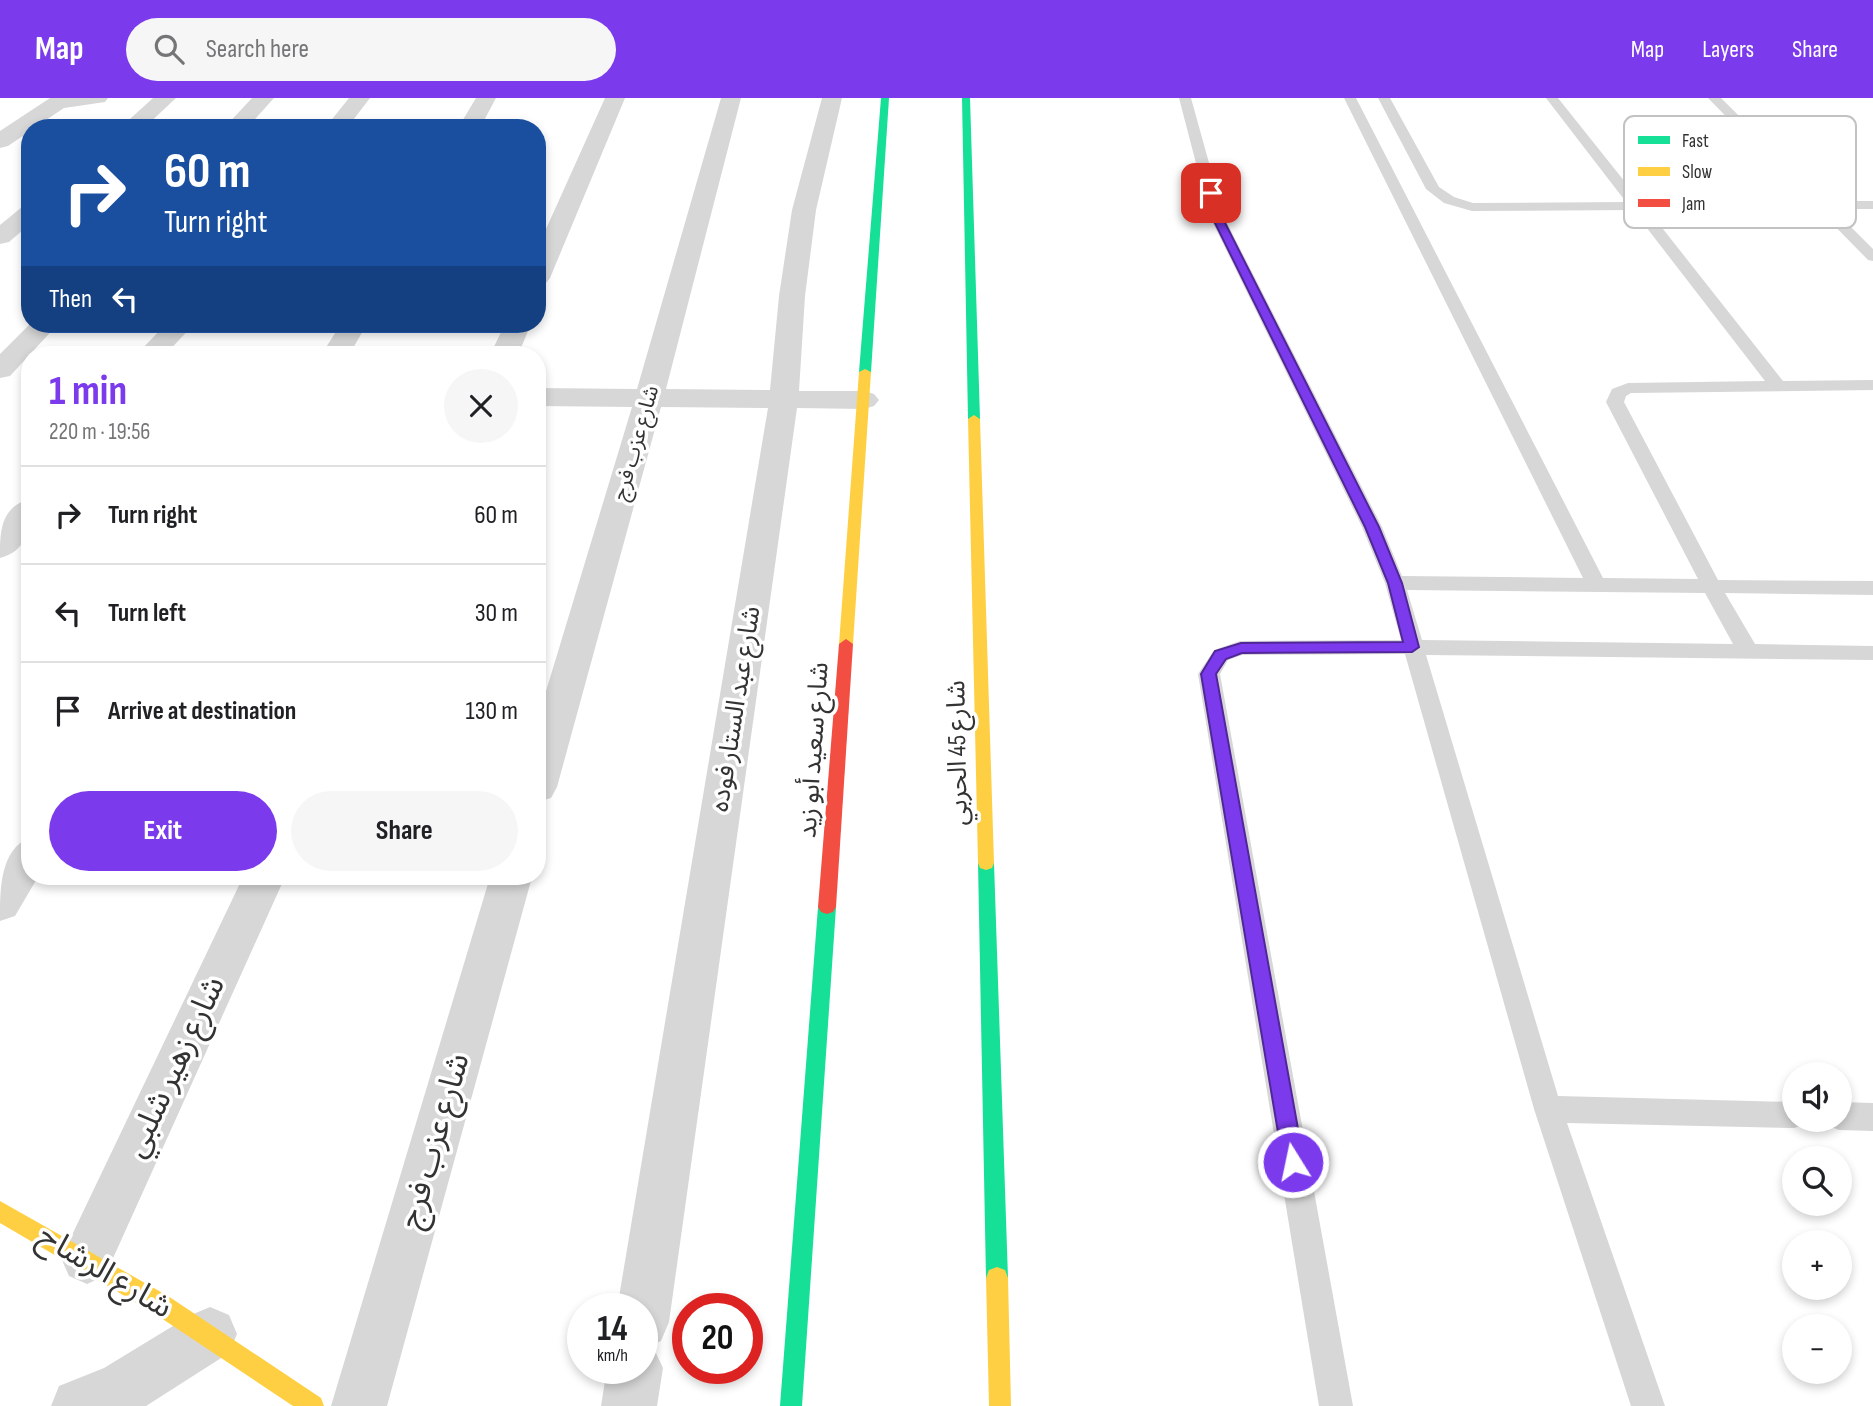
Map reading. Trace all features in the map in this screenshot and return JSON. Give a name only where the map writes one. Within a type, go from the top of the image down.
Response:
[{"type":"street","points":[[33,119],[58,102],[98,98]]},
{"type":"street","points":[[142,119],[166,98]]},
{"type":"street","points":[[244,119],[264,98]]},
{"type":"street","points":[[342,119],[360,98]]},
{"type":"street","points":[[474,119],[486,98]]},
{"type":"street","points":[[546,257],[615,98]]},
{"type":"street","name":"شارع عزب فرج","points":[[546,756],[649,398],[731,98]]},
{"type":"street","name":"شارع عبد الستار فوده","points":[[646,1293],[784,400],[802,224],[832,98]]},
{"type":"street","name":"شارع سعيد أبو زيد","points":[[791,1406],[885,98]]},
{"type":"street","name":"شارع 45 الحربي","points":[[966,98],[1000,1406]]},
{"type":"street","points":[[0,141],[21,127]]},
{"type":"street","points":[[0,237],[21,220]]},
{"type":"street","points":[[23,346],[36,333]]},
{"type":"street","points":[[159,346],[172,333]]},
{"type":"street","points":[[0,370],[21,349]]},
{"type":"street","points":[[546,397],[863,400]]},
{"type":"street","points":[[0,547],[21,520]]},
{"type":"street","points":[[0,903],[21,869]]},
{"type":"street","name":"شارع زهير شلبي","points":[[87,1258],[260,885]]},
{"type":"street","name":"شارع عزب فرج","points":[[359,1406],[509,885]]},
{"type":"street","name":"شارع الرشاح","points":[[0,1211],[87,1258],[210,1334],[313,1406]]},
{"type":"street","name":"شارع الرشاح","points":[[79,1406],[122,1388],[210,1334]]},
{"type":"street","points":[[629,1406],[632,1384]]},
{"type":"lane","points":[[1185,98],[1217,217],[1372,527],[1395,583],[1548,1109],[1648,1406]]},
{"type":"lane","points":[[1350,98],[1596,585]]},
{"type":"lane","points":[[1384,98],[1433,189],[1449,200],[1472,207],[1624,206]]},
{"type":"lane","points":[[1552,98],[1624,187]]},
{"type":"lane","points":[[1714,98],[1732,116]]},
{"type":"lane","points":[[1656,228],[1778,386]]},
{"type":"lane","points":[[1844,228],[1873,257]]},
{"type":"lane","points":[[1748,651],[1615,402],[1618,393],[1628,388],[1873,385]]},
{"type":"lane","points":[[1395,583],[1873,588]]},
{"type":"lane","points":[[1336,1406],[1209,674],[1221,655],[1241,648],[1412,647],[1873,653]]},
{"type":"lane","points":[[1548,1109],[1782,1115]]},
{"type":"lane","points":[[1852,1116],[1873,1117]]},
{"type":"traffic: fast","points":[[865,372],[885,98]]},
{"type":"traffic: fast","points":[[966,98],[974,419]]},
{"type":"traffic: fast","points":[[986,863],[997,1278]]},
{"type":"traffic: fast","points":[[791,1406],[827,907]]},
{"type":"traffic: slow","points":[[846,644],[865,372]]},
{"type":"traffic: slow","points":[[974,419],[986,863]]},
{"type":"traffic: slow","points":[[0,1211],[160,1304],[313,1406]]},
{"type":"traffic: slow","points":[[997,1278],[1000,1406]]},
{"type":"traffic: jam","points":[[827,907],[846,644]]},
{"type":"route","points":[[1211,193],[1217,217],[1372,527],[1395,583],[1412,647],[1241,648],[1221,655],[1209,674],[1293,1162]]}]
